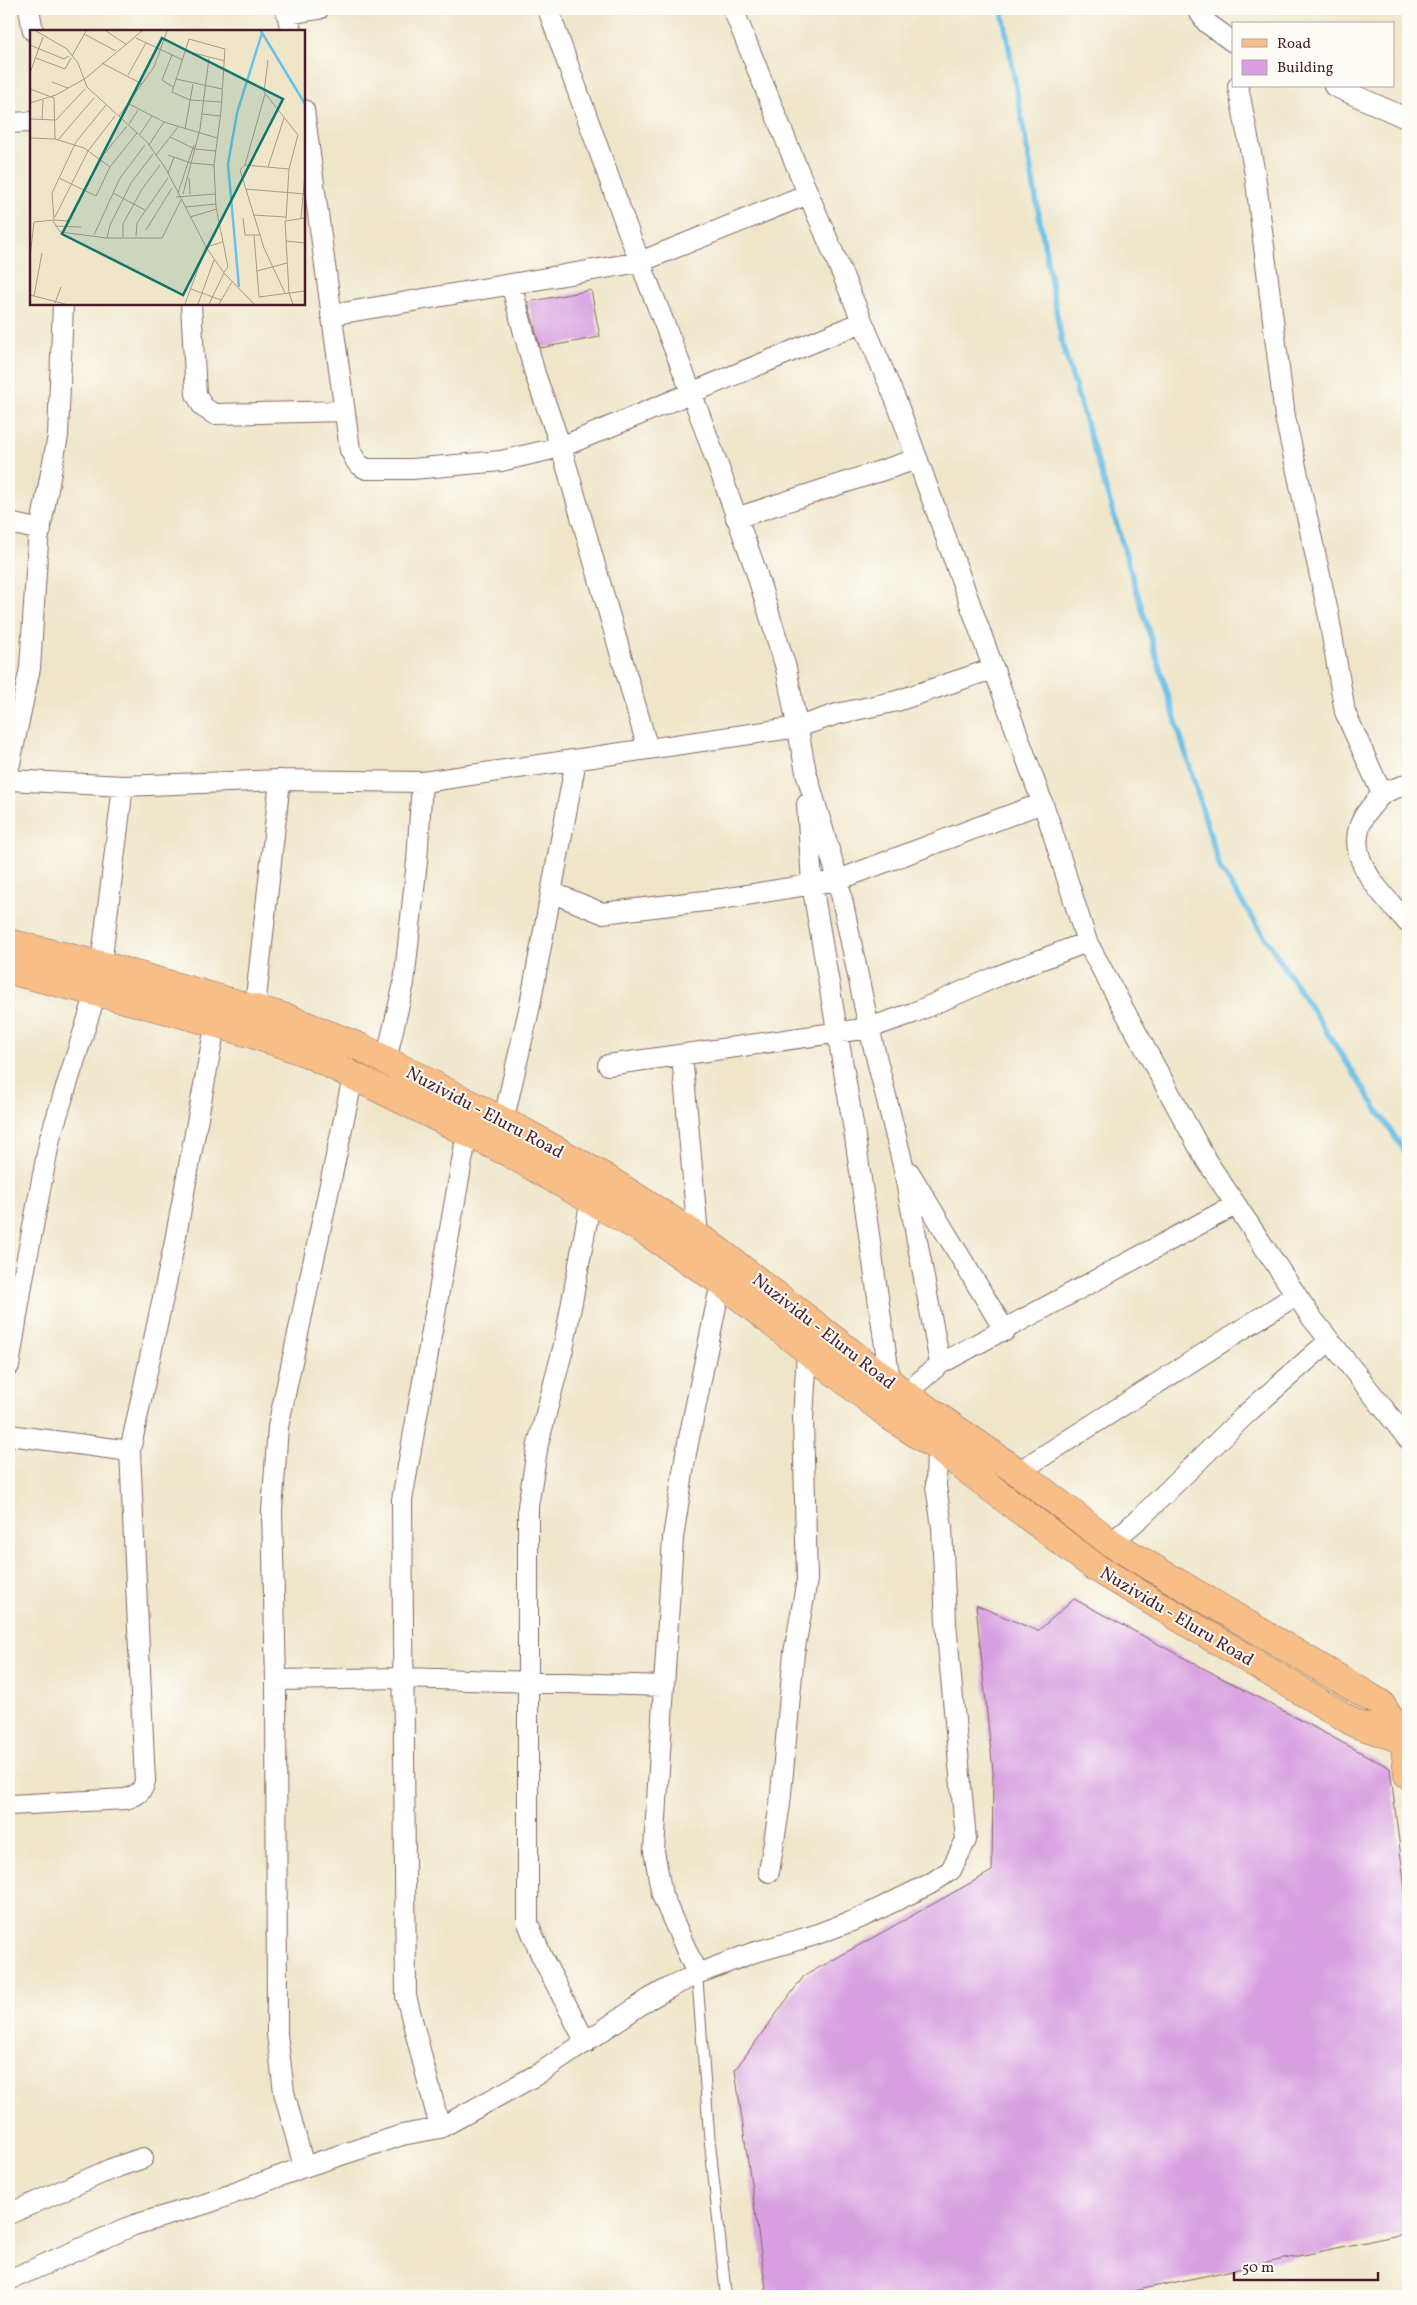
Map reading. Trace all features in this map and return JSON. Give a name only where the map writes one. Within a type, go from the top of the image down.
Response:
[{"type":"main road","name":"Nuzividu - Eluru Road","points":[[9,944],[100,965],[218,1011],[467,1133],[591,1199],[721,1282],[891,1417],[936,1447],[1095,1567],[1356,1724],[1406,1739]]},
{"type":"main road","name":"Nuzividu - Eluru Road","points":[[9,970],[96,993],[218,1011],[255,1007],[311,1028],[386,1060],[604,1177],[698,1236],[897,1387],[1018,1472],[1111,1543],[1380,1703],[1406,1739]]},
{"type":"main road","points":[[1406,1739],[1408,1775]]},
{"type":"street","points":[[29,9],[34,30]]},
{"type":"street","points":[[288,18],[318,9]]},
{"type":"street","points":[[548,9],[640,262],[692,394],[754,566],[786,668],[806,772],[838,880],[869,1028],[902,1159],[940,1364]]},
{"type":"street","points":[[733,9],[808,194],[897,403],[1042,803],[1087,942],[1206,1160],[1329,1341],[1408,1438]]},
{"type":"street","points":[[1197,9],[1207,23],[1232,48]]},
{"type":"street","points":[[1238,88],[1255,174],[1285,417],[1328,612],[1345,712],[1382,794]]},
{"type":"street","points":[[1338,88],[1408,119]]},
{"type":"street","points":[[305,118],[350,450],[357,463],[366,469],[412,469],[501,461],[561,447],[862,322]]},
{"type":"street","points":[[9,123],[30,122]]},
{"type":"street","points":[[331,315],[640,262],[808,194]]},
{"type":"street","points":[[511,284],[535,374],[561,447],[648,749]]},
{"type":"street","points":[[9,768],[30,668],[41,530],[58,436],[63,305]]},
{"type":"street","points":[[190,305],[196,394],[203,407],[214,414],[344,411]]},
{"type":"street","points":[[736,518],[917,459]]},
{"type":"street","points":[[9,523],[41,530]]},
{"type":"street","points":[[9,780],[123,786],[280,780],[422,782],[798,727],[838,714],[897,701],[992,669]]},
{"type":"street","points":[[503,1122],[529,1010],[576,760]]},
{"type":"street","points":[[806,772],[812,884],[897,1387],[891,1417]]},
{"type":"street","points":[[255,1007],[280,780]]},
{"type":"street","points":[[386,1060],[404,983],[417,861],[422,782]]},
{"type":"street","points":[[1408,784],[1382,794],[1360,820],[1355,842],[1361,862],[1383,894],[1408,923]]},
{"type":"street","points":[[100,965],[123,786]]},
{"type":"street","points":[[551,892],[602,913],[722,899],[838,880],[1042,803]]},
{"type":"street","points":[[608,1065],[838,1034],[869,1028],[913,1013],[998,976],[1087,942]]},
{"type":"street","points":[[9,1366],[22,1279],[50,1138],[96,993]]},
{"type":"street","points":[[9,1804],[126,1799],[138,1795],[143,1790],[145,1782],[130,1451],[174,1246],[218,1011]]},
{"type":"street","points":[[682,1054],[698,1236]]},
{"type":"street","points":[[304,2167],[284,2092],[277,2034],[276,1680],[272,1511],[278,1427],[353,1077]]},
{"type":"street","points":[[440,2128],[406,1996],[402,1500],[467,1133]]},
{"type":"street","points":[[902,1159],[1005,1330]]},
{"type":"street","points":[[586,2042],[541,1955],[528,1923],[528,1506],[538,1444],[564,1345],[591,1199]]},
{"type":"street","points":[[897,1387],[1236,1205]]},
{"type":"street","points":[[697,1974],[662,1895],[654,1851],[673,1538],[686,1453],[721,1282]]},
{"type":"street","points":[[1018,1472],[1296,1295]]},
{"type":"street","points":[[1111,1543],[1141,1517],[1245,1415],[1329,1341]]},
{"type":"street","points":[[769,1872],[780,1804],[794,1653],[807,1580],[804,1418],[807,1352]]},
{"type":"street","points":[[9,2280],[134,2225],[208,2203],[304,2167],[402,2135],[440,2128],[540,2074],[649,1999],[697,1974],[752,1953],[812,1936],[860,1918],[906,1896],[951,1870],[966,1840],[946,1623],[942,1528],[936,1486],[936,1447],[953,1426]]},
{"type":"street","points":[[9,1435],[130,1451]]},
{"type":"street","points":[[276,1680],[404,1678],[664,1686]]},
{"type":"street","points":[[9,2214],[111,2169],[143,2158]]},
{"type":"lane","points":[[697,1974],[709,2132],[726,2296]]},
{"type":"building","points":[[591,290],[600,337],[540,348],[528,302]]},
{"type":"building","points":[[1074,1599],[1390,1768],[1408,1914],[1408,2233],[1110,2296],[767,2296],[735,2070],[804,1976],[992,1871],[993,1772],[976,1605],[1038,1631]]},
{"type":"waterway","points":[[1002,9],[1062,343],[1220,868],[1408,1157]]}]
